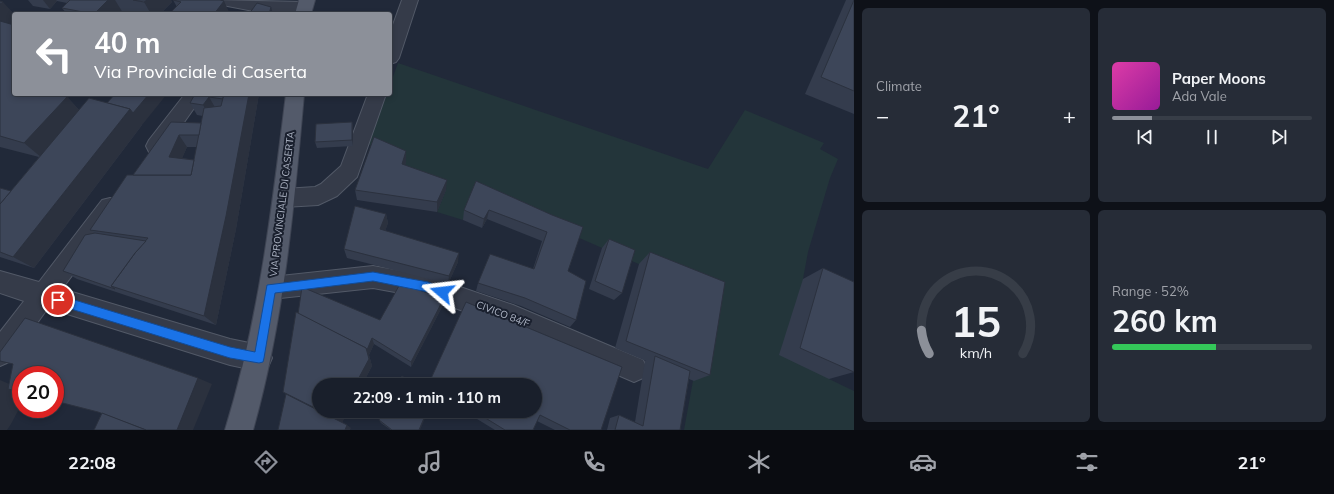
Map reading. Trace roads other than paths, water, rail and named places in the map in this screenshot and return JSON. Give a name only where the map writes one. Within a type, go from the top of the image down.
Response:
[{"type":"main road","name":"VIA PROVINCIALE DI CASERTA","points":[[239,430],[259,358],[271,288],[284,198],[295,96]]},
{"type":"street","points":[[222,0],[257,11],[305,7]]},
{"type":"street","points":[[392,52],[410,0]]},
{"type":"street","points":[[142,164],[193,96]]},
{"type":"street","points":[[284,198],[318,196],[329,190],[350,171],[376,96]]},
{"type":"street","points":[[0,353],[124,189]]},
{"type":"street","name":"CIVICO 84/F","points":[[271,288],[373,277],[428,287],[513,317],[634,369]]},
{"type":"street","points":[[0,282],[230,352],[259,358]]}]
